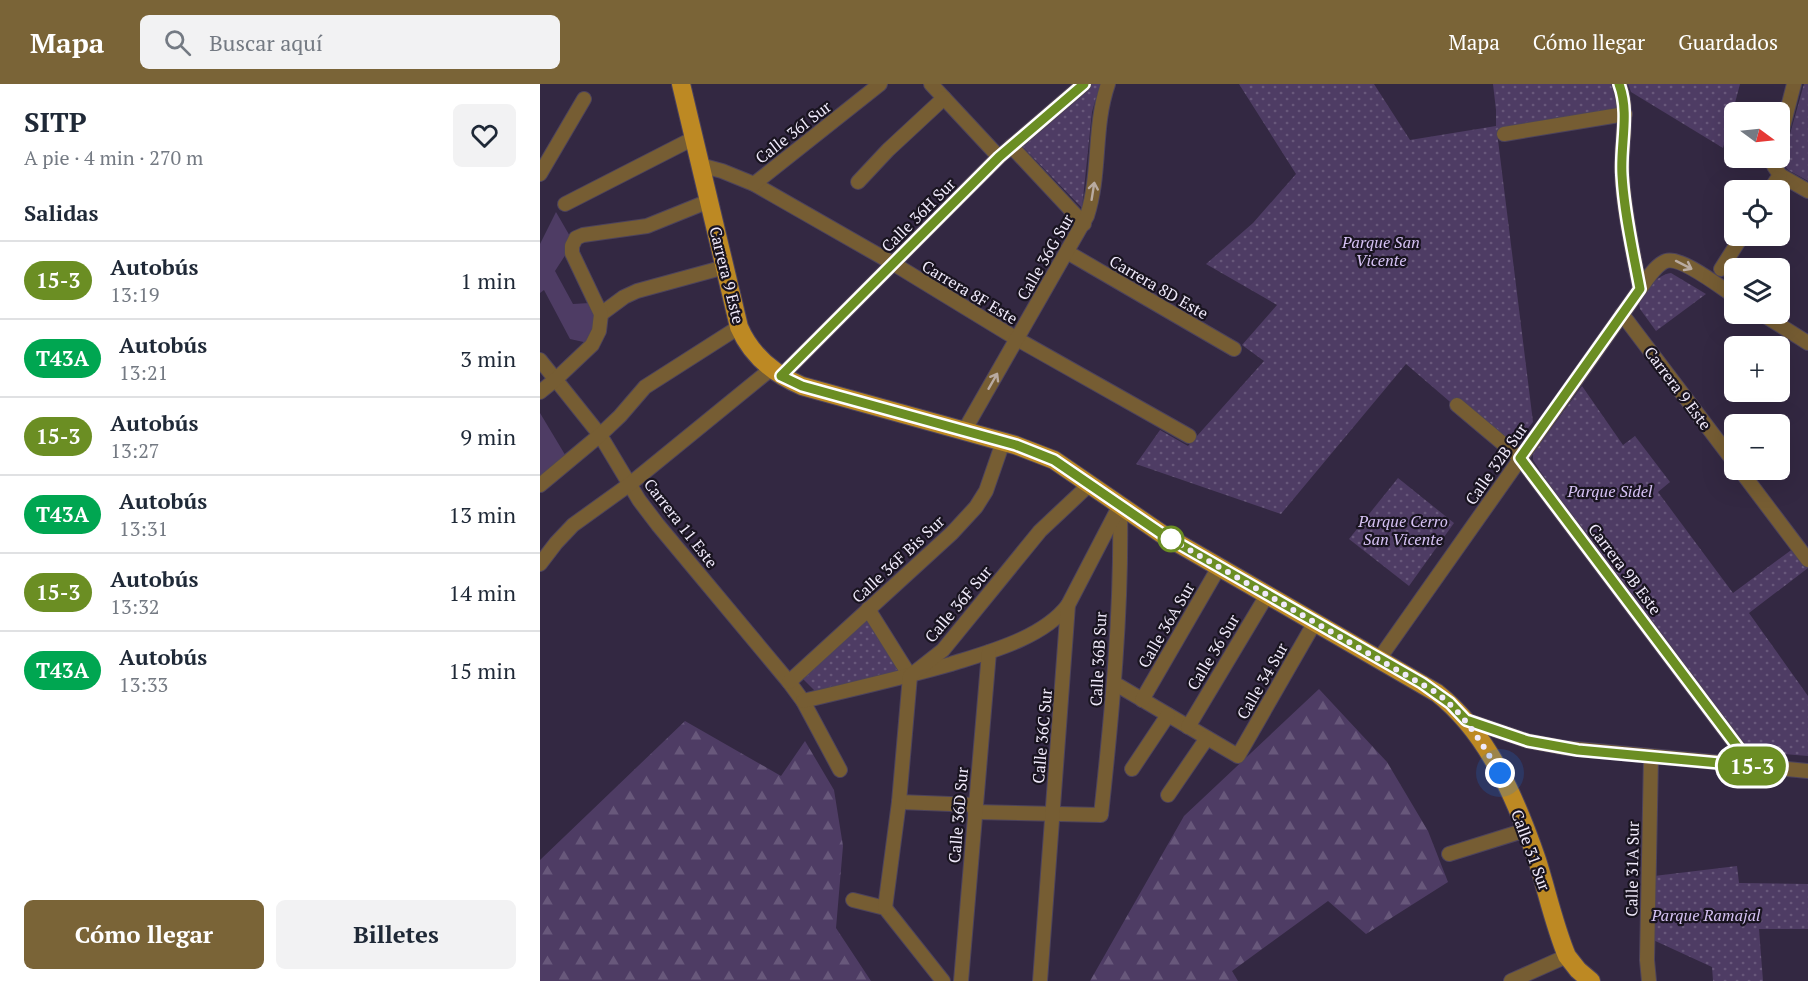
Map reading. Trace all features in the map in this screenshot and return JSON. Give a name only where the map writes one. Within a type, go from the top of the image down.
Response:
[{"type":"main road","name":"Carrera 9 Este","points":[[681,84],[739,327],[751,347],[776,372],[802,386],[1003,442],[1054,460],[1162,534],[1437,693],[1458,710],[1466,720]]},
{"type":"main road","name":"Calle 31 Sur","points":[[1466,720],[1500,773],[1526,830],[1567,956],[1591,981]]},
{"type":"street","name":"Calle 36I Sur","points":[[754,184],[880,84]]},
{"type":"street","points":[[931,84],[999,157]]},
{"type":"street","name":"Calle 36H Sur","points":[[540,564],[573,525],[776,372],[894,264],[999,157],[1084,84]]},
{"type":"street","name":"Calle 36G Sur","points":[[963,431],[1084,224],[1093,195],[1099,119],[1108,84]]},
{"type":"street","points":[[1619,84],[1625,114],[1623,185],[1640,289]]},
{"type":"street","points":[[1789,102],[1794,84]]},
{"type":"street","points":[[858,182],[888,150],[944,98]]},
{"type":"street","points":[[543,164],[584,99]]},
{"type":"street","points":[[1504,134],[1625,114]]},
{"type":"street","points":[[565,204],[694,138]]},
{"type":"street","points":[[1011,146],[1084,224]]},
{"type":"street","name":"Carrera 8F Este","points":[[700,165],[754,184],[894,264],[1017,339],[1189,436]]},
{"type":"street","points":[[1775,168],[1780,175],[1808,191]]},
{"type":"street","points":[[1777,180],[1780,175]]},
{"type":"street","points":[[540,392],[592,345],[599,331],[601,314],[572,253],[576,237],[647,226],[709,201]]},
{"type":"street","points":[[1721,269],[1736,246]]},
{"type":"street","name":"Carrera 8D Este","points":[[1067,252],[1234,349]]},
{"type":"street","name":"Calle 32B Sur","points":[[1379,659],[1622,314],[1660,265],[1668,260],[1685,264],[1724,289]]},
{"type":"street","points":[[601,314],[624,297],[637,291],[725,267]]},
{"type":"street","name":"Carrera 9 Este","points":[[1622,314],[1724,449]]},
{"type":"street","points":[[1778,324],[1808,343]]},
{"type":"street","points":[[540,485],[600,435],[645,387],[739,327]]},
{"type":"street","name":"Carrera 11 Este","points":[[540,360],[600,435],[639,500],[658,525],[803,701],[840,770]]},
{"type":"street","name":"Carrera 9B Este","points":[[1457,405],[1520,458],[1752,766]]},
{"type":"street","name":"Calle 36F Bis Sur","points":[[789,682],[936,549],[976,507],[986,491],[1003,442]]},
{"type":"street","points":[[1748,480],[1808,560]]},
{"type":"street","name":"Calle 36F Sur","points":[[910,676],[943,650],[1040,531],[1090,484]]},
{"type":"street","name":"Calle 36C Sur","points":[[1040,981],[1068,605],[1120,505]]},
{"type":"street","name":"Calle 36B Sur","points":[[1052,814],[1101,815],[1114,683],[1120,505]]},
{"type":"street","name":"Calle 36A Sur","points":[[1143,700],[1219,567]]},
{"type":"street","name":"Calle 36 Sur","points":[[1188,727],[1267,595]]},
{"type":"street","points":[[803,701],[910,676],[989,652],[1043,628],[1057,618],[1068,605]]},
{"type":"street","points":[[868,609],[910,676],[899,802],[885,908]]},
{"type":"street","name":"Calle 34 Sur","points":[[1207,738],[1238,756],[1315,622]]},
{"type":"street","name":"Calle 36D Sur","points":[[962,981],[989,652]]},
{"type":"street","points":[[1114,683],[1207,738],[1168,795]]},
{"type":"street","points":[[1132,769],[1168,715]]},
{"type":"street","name":"Carrera 9 Este","points":[[1466,720],[1539,743],[1578,750],[1808,771]]},
{"type":"street","name":"Calle 31A Sur","points":[[1649,981],[1647,960],[1651,757]]},
{"type":"street","points":[[899,802],[1052,814]]},
{"type":"street","points":[[1449,854],[1526,830]]},
{"type":"street","points":[[853,900],[885,908],[943,981]]},
{"type":"street","points":[[1511,981],[1567,956]]},
{"type":"green space","points":[[1090,84],[1100,84],[1092,112],[1082,208],[1021,145]]},
{"type":"green space","name":"Parque San Vicente","points":[[1239,84],[1374,84],[1410,140],[1496,126],[1493,84],[1611,84],[1619,109],[1497,132],[1533,422],[1513,447],[1456,407],[1406,364],[1281,514],[1136,464],[1160,430],[1188,446],[1264,361],[1242,345],[1277,305],[1206,264],[1253,223],[1296,174]]},
{"type":"green space","points":[[1628,84],[1740,84],[1735,102],[1724,102],[1723,148],[1631,92]]},
{"type":"green space","points":[[1804,84],[1808,84],[1808,181],[1786,168],[1790,168],[1790,134]]},
{"type":"green space","points":[[556,212],[571,238],[566,254],[555,271],[573,304],[589,303],[592,309],[595,323],[588,343],[570,339],[544,290],[540,293],[540,244]]},
{"type":"green space","points":[[1671,273],[1706,294],[1656,331],[1640,309],[1639,303],[1656,280]]},
{"type":"green space","name":"Parque Sidel","points":[[1582,386],[1623,445],[1635,436],[1670,482],[1658,492],[1733,593],[1794,548],[1808,568],[1749,613],[1808,696],[1808,756],[1760,752],[1747,746],[1609,570],[1533,460],[1533,454]]},
{"type":"green space","points":[[540,413],[567,458],[540,479]]},
{"type":"green space","name":"Parque Cerro San Vicente","points":[[1398,478],[1454,523],[1409,586],[1349,539]]},
{"type":"green space","points":[[868,620],[899,671],[815,691],[801,677]]},
{"type":"green space","points":[[1319,689],[1387,762],[1428,831],[1448,882],[1366,934],[1328,901],[1232,971],[1238,981],[1090,981],[1184,816]]},
{"type":"green space","points":[[685,721],[781,776],[805,741],[834,790],[843,846],[836,928],[871,981],[540,981],[540,860]]},
{"type":"green space","name":"Parque Ramajal","points":[[1737,866],[1739,883],[1808,884],[1808,929],[1759,929],[1763,981],[1713,981],[1712,967],[1651,939],[1654,876]]},
{"type":"bus line","name":"15-3","points":[[1084,84],[999,157],[781,376],[802,386],[1016,445],[1054,460],[1162,534],[1422,683],[1450,703],[1466,720],[1528,741],[1578,750],[1752,766],[1520,458],[1640,289],[1624,196],[1622,173],[1626,110],[1619,84]]},
{"type":"route","points":[[1171,539],[1162,534],[1437,693],[1458,710],[1466,720],[1500,773]]}]
